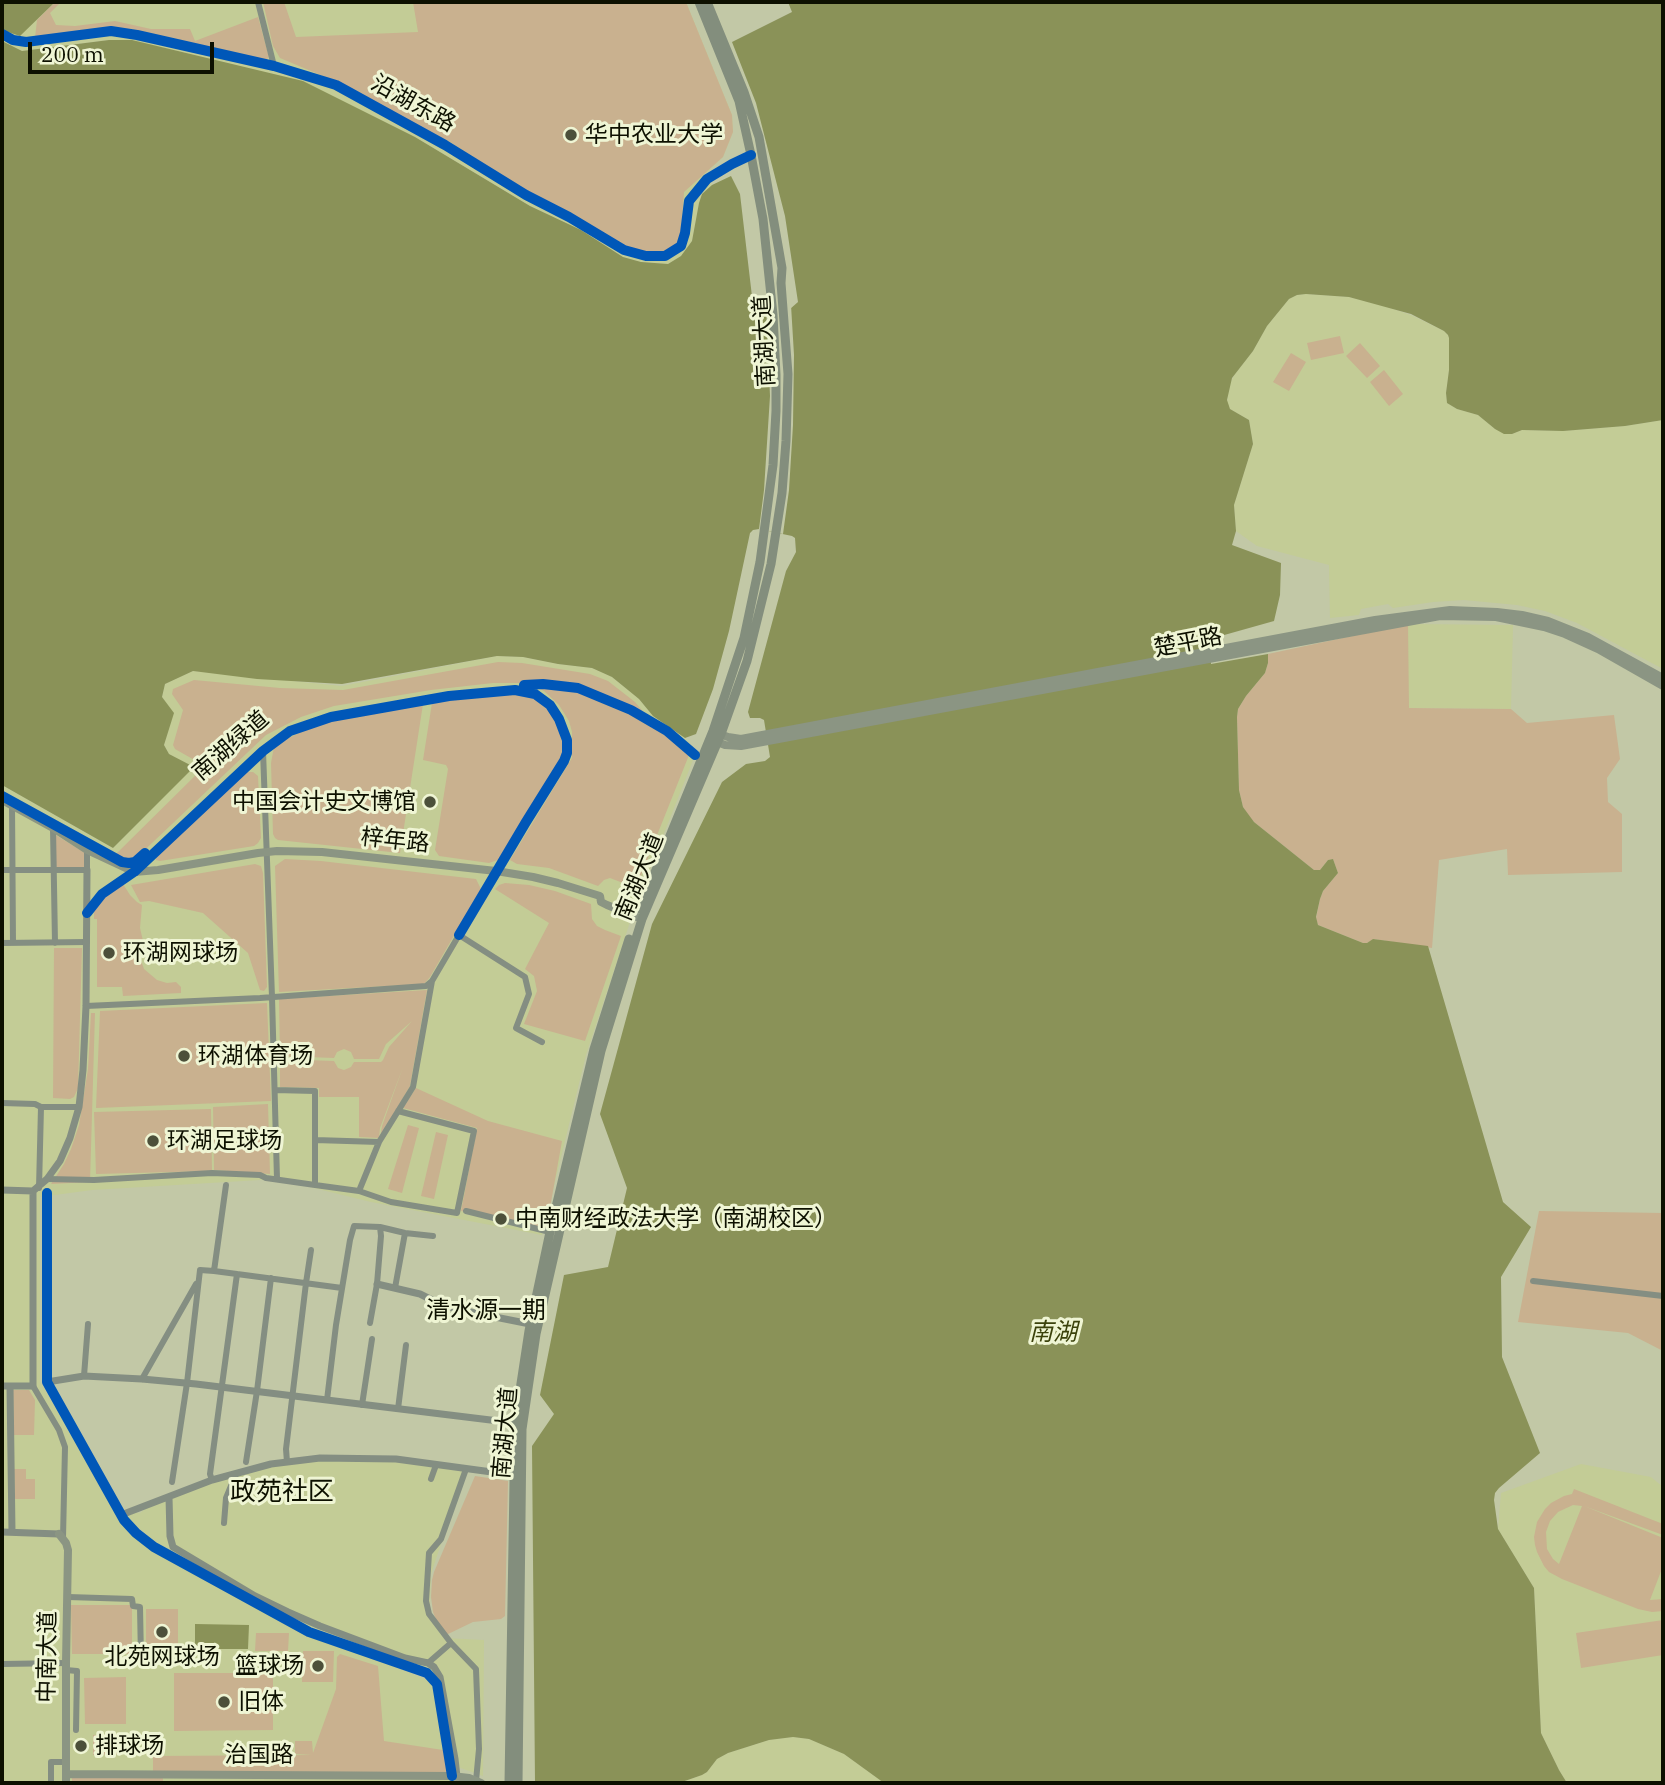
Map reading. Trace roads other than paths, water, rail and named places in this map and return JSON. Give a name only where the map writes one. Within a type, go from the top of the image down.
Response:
[{"type":"main road","name":"南湖大道","points":[[699,2],[739,101],[751,155],[763,219],[776,375],[773,465],[760,562],[744,638],[715,737]]},
{"type":"main road","name":"南湖大道","points":[[509,1783],[515,1423],[530,1324],[594,1049],[620,966],[750,651],[765,595],[777,533],[785,466],[788,374],[782,268],[762,152],[744,92],[707,2]]},
{"type":"main road","name":"楚平路","points":[[715,737],[732,746],[1440,610],[1474,610],[1522,615],[1548,621],[1579,633],[1663,678]]},
{"type":"main road","name":"楚平路","points":[[1332,632],[1440,616],[1507,619],[1544,627],[1576,639],[1663,686]]},
{"type":"main road","points":[[2,800],[13,804],[87,850],[134,872]]},
{"type":"main road","name":"梓年路","points":[[134,872],[267,852],[322,852],[541,878],[600,896],[601,901],[607,905],[639,918]]},
{"type":"main road","name":"南湖大道","points":[[518,1783],[522,1429],[536,1334],[601,1051],[639,918]]},
{"type":"main road","name":"中南大道","points":[[61,1536],[68,1550],[66,1779]]},
{"type":"main road","name":"治国路","points":[[66,1779],[454,1777],[479,1782]]},
{"type":"street","points":[[258,2],[274,66]]},
{"type":"street","name":"沿湖东路","points":[[2,34],[13,40],[26,42],[111,31],[274,66],[336,85],[445,145],[526,195],[624,250],[646,256],[665,256],[681,246],[689,201],[708,179],[751,155]]},
{"type":"street","points":[[86,1006],[426,986],[432,981],[564,761],[567,740],[559,719],[550,705],[535,694],[515,690],[460,695],[331,717],[290,731],[263,751],[134,872],[102,894],[87,913]]},
{"type":"street","points":[[263,751],[277,1179]]},
{"type":"street","points":[[13,804],[13,943]]},
{"type":"street","points":[[53,828],[55,943]]},
{"type":"street","points":[[2,1190],[36,1190],[47,1179],[65,1149],[75,1124],[83,1070],[86,1006],[87,850]]},
{"type":"street","points":[[2,870],[87,870]]},
{"type":"street","points":[[459,935],[525,977],[529,994],[516,1028],[542,1042]]},
{"type":"street","points":[[2,943],[87,942]]},
{"type":"street","points":[[359,1191],[379,1142],[413,1087],[432,981]]},
{"type":"street","points":[[275,1090],[315,1091],[315,1185]]},
{"type":"street","points":[[2,1103],[79,1107]]},
{"type":"street","points":[[2,1532],[61,1536],[65,1447],[60,1430],[33,1386],[36,1190],[41,1107]]},
{"type":"street","points":[[47,1179],[94,1180],[212,1173],[260,1175],[359,1191],[391,1202],[457,1213],[474,1131],[398,1111]]},
{"type":"street","points":[[315,1140],[379,1142]]},
{"type":"street","points":[[214,1271],[226,1185]]},
{"type":"street","points":[[47,1193],[47,1382],[121,1515],[136,1534],[154,1547],[309,1632],[427,1673],[438,1684],[454,1777]]},
{"type":"street","points":[[466,1211],[550,1232]]},
{"type":"street","points":[[327,1400],[342,1288],[354,1226],[380,1227],[433,1237]]},
{"type":"street","points":[[370,1323],[377,1284],[380,1227]]},
{"type":"street","points":[[396,1288],[405,1233]]},
{"type":"street","points":[[288,1462],[286,1449],[311,1250]]},
{"type":"street","points":[[172,1482],[200,1270],[342,1288]]},
{"type":"street","points":[[212,1480],[210,1474],[237,1273]]},
{"type":"street","points":[[246,1462],[271,1278]]},
{"type":"street","points":[[142,1378],[199,1280]]},
{"type":"street","points":[[1533,1281],[1663,1296]]},
{"type":"street","points":[[377,1284],[420,1294],[440,1304],[530,1324]]},
{"type":"street","points":[[84,1376],[88,1324]]},
{"type":"street","points":[[362,1405],[372,1339]]},
{"type":"street","points":[[398,1409],[406,1345]]},
{"type":"street","points":[[47,1382],[84,1376],[142,1378],[515,1423]]},
{"type":"street","points":[[12,1532],[6,1386],[33,1386]]},
{"type":"street","points":[[121,1515],[212,1480],[271,1464],[320,1458],[396,1459],[514,1475]]},
{"type":"street","points":[[431,1479],[436,1465]]},
{"type":"street","points":[[466,1469],[441,1539],[429,1553],[426,1601],[429,1615],[476,1670],[479,1782]]},
{"type":"street","points":[[224,1523],[226,1498],[236,1474]]},
{"type":"street","points":[[169,1497],[170,1536],[173,1547],[255,1596],[299,1617],[433,1667],[440,1677],[455,1759],[454,1777]]},
{"type":"street","points":[[68,1597],[132,1599],[132,1606],[140,1607],[141,1659]]},
{"type":"street","points":[[428,1663],[451,1643]]},
{"type":"street","points":[[2,1664],[66,1666],[77,1671],[76,1730]]},
{"type":"street","points":[[51,1783],[51,1762],[66,1762]]},
{"type":"water","points":[[2,2],[55,2],[20,36],[2,30]]},
{"type":"water","name":"南湖","points":[[788,2],[1663,2],[1663,420],[1625,426],[1563,431],[1522,430],[1504,434],[1478,415],[1447,403],[1449,338],[1444,331],[1411,314],[1349,297],[1297,295],[1289,299],[1267,326],[1253,351],[1232,378],[1227,400],[1230,409],[1249,420],[1253,444],[1234,505],[1236,531],[1232,545],[1281,563],[1280,595],[1274,621],[1210,639],[1211,664],[1268,654],[1265,673],[1238,709],[1239,790],[1243,807],[1254,822],[1314,870],[1320,870],[1328,860],[1333,859],[1338,873],[1323,891],[1316,917],[1318,925],[1363,943],[1373,939],[1428,946],[1503,1202],[1531,1227],[1501,1277],[1502,1357],[1540,1453],[1499,1488],[1494,1500],[1498,1529],[1534,1588],[1541,1733],[1567,1783],[884,1783],[844,1754],[809,1739],[793,1737],[769,1740],[728,1753],[717,1759],[707,1772],[679,1783],[535,1783],[532,1446],[554,1414],[540,1395],[564,1275],[608,1267],[627,1188],[600,1114],[652,924],[722,782],[746,764],[765,761],[770,757],[764,720],[750,718],[748,712],[786,571],[796,552],[795,538],[792,536],[759,529],[750,533],[729,631],[713,689],[696,734],[685,738],[653,716],[639,699],[612,677],[592,668],[523,657],[497,656],[342,684],[257,679],[193,671],[165,684],[162,697],[174,713],[164,745],[169,754],[194,767],[113,848],[2,785],[2,41],[22,51],[109,40],[132,40],[303,81],[415,137],[530,206],[581,230],[623,257],[641,262],[668,264],[681,256],[692,241],[702,194],[712,185],[731,176],[740,194],[753,305],[763,311],[790,309],[798,302],[785,216],[756,103],[732,42],[792,12]]},
{"type":"water","points":[[195,1624],[249,1625],[248,1649],[195,1649]]},
{"type":"place","name":"华中农业大学","points":[[571,135]]},
{"type":"place","name":"中国会计史文博馆","points":[[430,802]]},
{"type":"place","name":"环湖网球场","points":[[109,953]]},
{"type":"place","name":"环湖体育场","points":[[184,1056]]},
{"type":"place","name":"环湖足球场","points":[[153,1141]]},
{"type":"place","name":"中南财经政法大学（南湖校区）","points":[[501,1219]]},
{"type":"place","name":"北苑网球场","points":[[162,1632]]},
{"type":"place","name":"篮球场","points":[[318,1666]]},
{"type":"place","name":"旧体","points":[[224,1702]]},
{"type":"place","name":"排球场","points":[[81,1746]]},
{"type":"district","name":"清水源一期","points":[[486,1311]]},
{"type":"district","name":"政苑社区","points":[[282,1492]]}]
